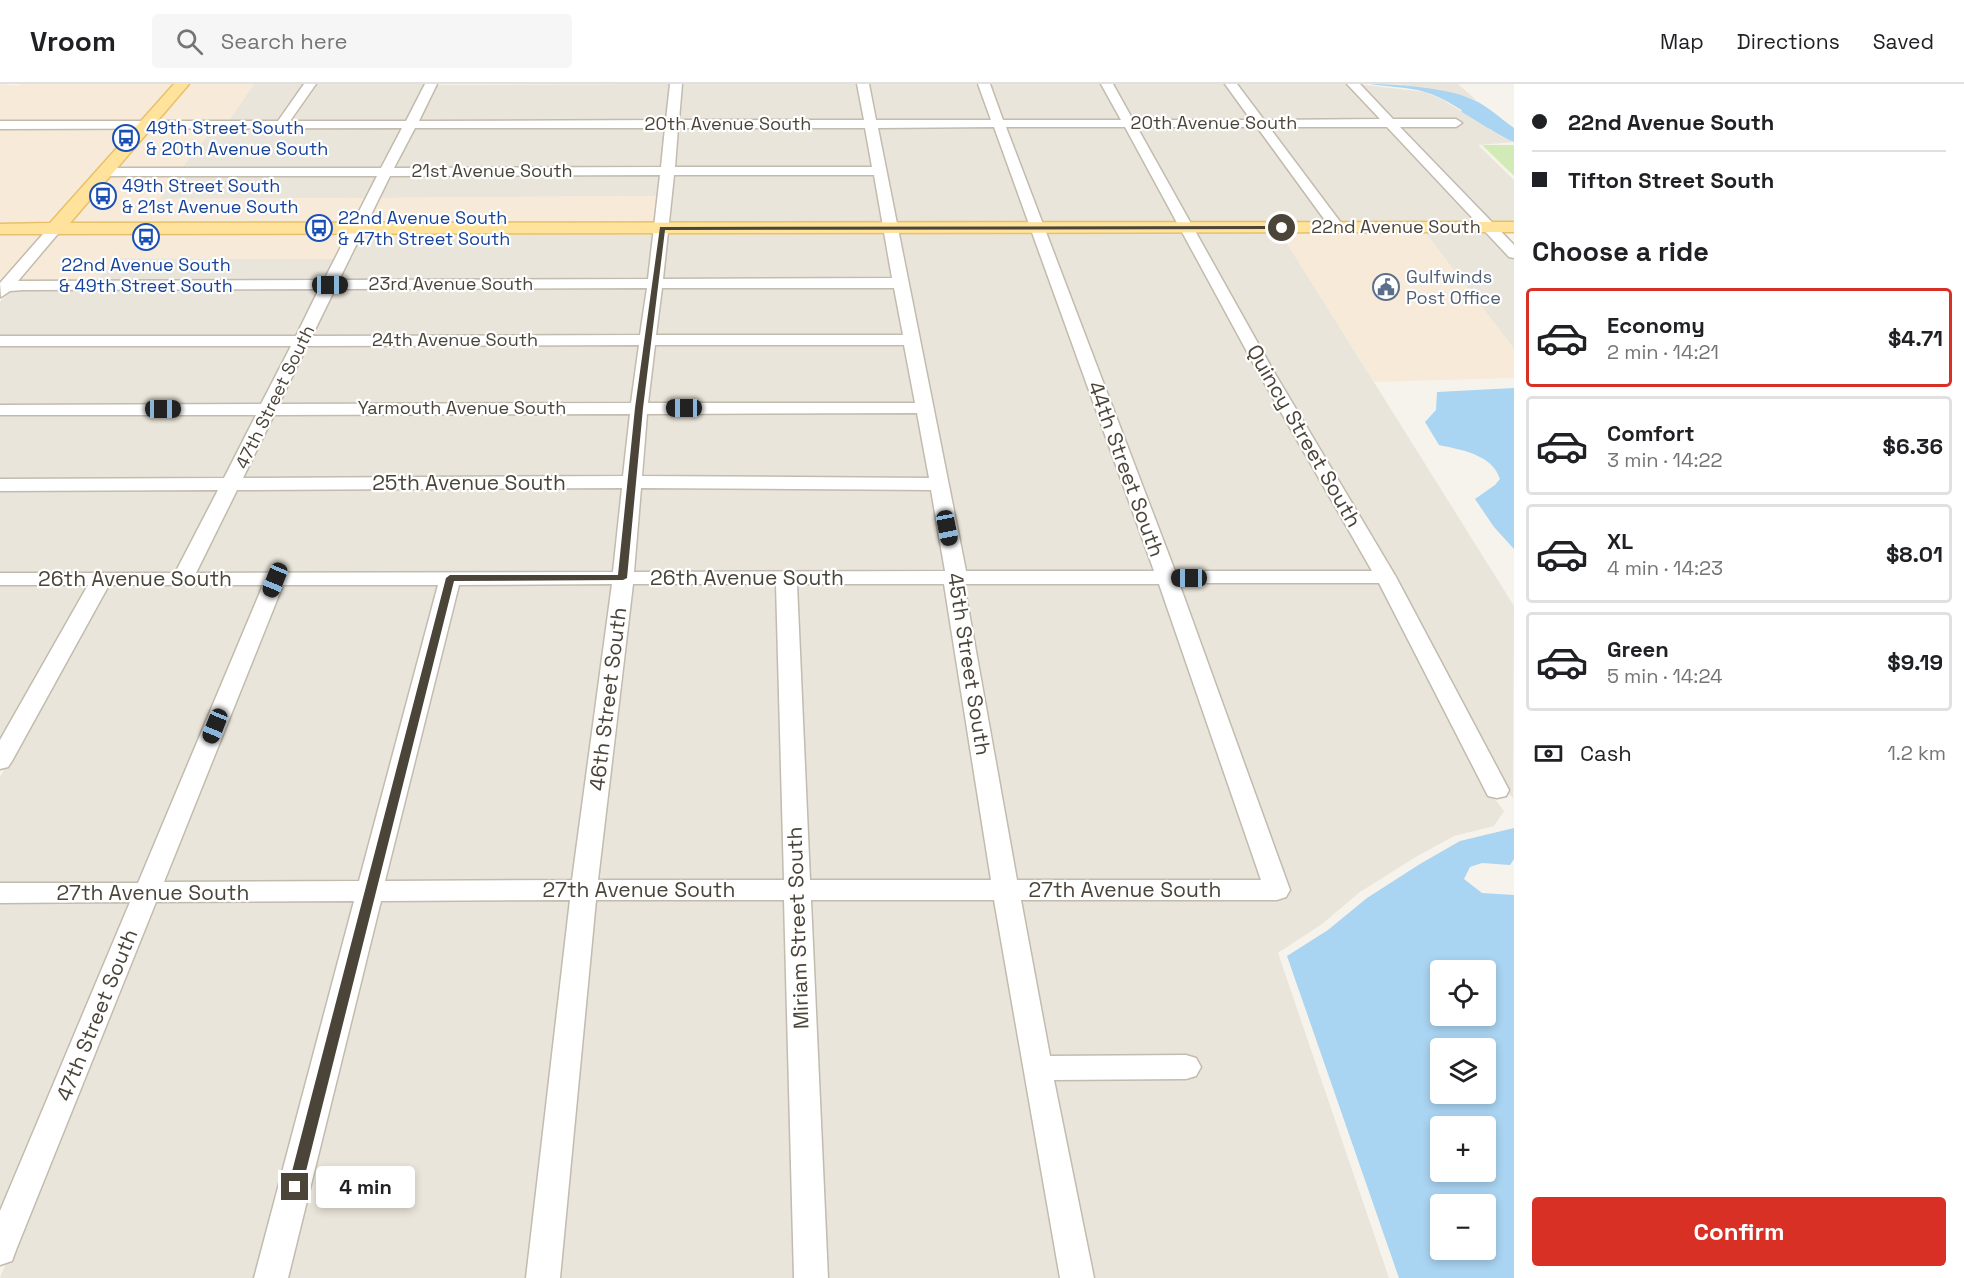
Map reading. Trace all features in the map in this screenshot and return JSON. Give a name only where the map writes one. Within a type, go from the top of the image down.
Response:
[{"type":"main road","points":[[55,229],[182,84]]},
{"type":"main road","name":"22nd Avenue South","points":[[0,230],[1514,227]]},
{"type":"street","points":[[281,125],[310,84]]},
{"type":"street","name":"47th Street South","points":[[182,579],[270,408],[385,171],[412,125],[431,84]]},
{"type":"street","name":"46th Street South","points":[[543,1278],[584,890],[623,578],[639,408],[662,228],[676,84]]},
{"type":"street","name":"45th Street South","points":[[863,84],[957,578],[953,585],[1037,1068],[1077,1278]]},
{"type":"street","name":"44th Street South","points":[[984,84],[1167,578],[1277,890]]},
{"type":"street","name":"Quincy Street South","points":[[1107,84],[1266,372],[1386,577],[1497,790]]},
{"type":"street","points":[[1231,84],[1338,227]]},
{"type":"street","points":[[1353,84],[1514,254]]},
{"type":"street","name":"20th Avenue South","points":[[0,125],[1456,123]]},
{"type":"street","name":"21st Avenue South","points":[[105,172],[879,171]]},
{"type":"street","points":[[1,290],[55,229]]},
{"type":"street","name":"23rd Avenue South","points":[[1,290],[24,285],[902,283]]},
{"type":"street","name":"24th Avenue South","points":[[0,341],[910,340]]},
{"type":"street","name":"Yarmouth Avenue South","points":[[0,410],[925,408]]},
{"type":"street","name":"25th Avenue South","points":[[0,485],[632,482],[938,484]]},
{"type":"street","name":"26th Avenue South","points":[[0,579],[1386,577]]},
{"type":"street","points":[[272,1278],[450,578]]},
{"type":"street","name":"Miriam Street South","points":[[786,578],[811,1278]]},
{"type":"street","points":[[0,761],[102,579]]},
{"type":"street","name":"47th Street South","points":[[0,1250],[275,580]]},
{"type":"street","name":"27th Avenue South","points":[[0,893],[1277,890]]},
{"type":"street","points":[[1037,1068],[1185,1067]]},
{"type":"shaded area","points":[[0,84],[18,86],[21,84],[177,84],[143,123],[0,123]]},
{"type":"shaded area","points":[[186,84],[254,84],[227,123],[152,123]]},
{"type":"shaded area","points":[[254,84],[305,84],[278,123],[227,123]]},
{"type":"shaded area","points":[[314,84],[427,84],[408,123],[287,123]]},
{"type":"shaded area","points":[[672,84],[668,122],[417,123],[435,85]]},
{"type":"shaded area","points":[[680,84],[859,84],[866,122],[677,122]]},
{"type":"shaded area","points":[[867,84],[980,84],[994,122],[875,122]]},
{"type":"shaded area","points":[[988,84],[1103,84],[1124,122],[1003,122]]},
{"type":"shaded area","points":[[1111,84],[1227,84],[1255,122],[1133,122]]},
{"type":"shaded area","points":[[1235,84],[1348,84],[1384,121],[1264,122]]},
{"type":"shaded area","points":[[1357,84],[1425,92],[1443,100],[1502,137],[1514,142],[1478,145],[1514,180],[1514,225],[1492,225],[1396,125],[1461,125],[1458,122],[1393,121]]},
{"type":"shaded area","points":[[1399,84],[1458,84],[1476,100],[1464,96]]},
{"type":"shaded area","points":[[1126,125],[1181,225],[1041,226],[1004,126]]},
{"type":"shaded area","points":[[1135,125],[1257,125],[1331,225],[1191,225]]},
{"type":"shaded area","points":[[1266,125],[1387,125],[1482,225],[1341,225]]},
{"type":"shaded area","points":[[667,126],[663,169],[391,169],[415,127]]},
{"type":"shaded area","points":[[676,126],[866,126],[874,169],[672,169]]},
{"type":"shaded area","points":[[876,126],[995,126],[1031,226],[895,226]]},
{"type":"shaded area","points":[[0,127],[140,127],[52,227],[0,227]]},
{"type":"shaded area","points":[[149,127],[214,127],[180,170],[112,170]]},
{"type":"shaded area","points":[[214,127],[406,127],[382,169],[180,170]]},
{"type":"shaded area","points":[[379,173],[368,198],[159,199],[177,174]]},
{"type":"shaded area","points":[[389,173],[662,173],[660,196],[377,198]]},
{"type":"shaded area","points":[[672,173],[875,173],[885,226],[667,226]]},
{"type":"shaded area","points":[[108,174],[177,174],[160,199],[368,198],[354,227],[62,227]]},
{"type":"shaded area","points":[[660,196],[657,226],[364,226],[377,198]]},
{"type":"shaded area","points":[[886,230],[896,281],[660,281],[667,231]]},
{"type":"shaded area","points":[[896,230],[1033,230],[1157,573],[963,573]]},
{"type":"shaded area","points":[[1043,230],[1184,230],[1375,572],[1172,573]]},
{"type":"shaded area","points":[[1194,230],[1486,230],[1514,260],[1514,349],[1424,231],[1280,232],[1514,606],[1513,798],[1506,790]]},
{"type":"shaded area","points":[[352,231],[337,259],[115,258],[96,282],[13,284],[58,232]]},
{"type":"shaded area","points":[[362,231],[656,231],[649,281],[337,282]]},
{"type":"shaded area","points":[[1279,231],[1424,231],[1514,349],[1514,378],[1374,382]]},
{"type":"shaded area","points":[[0,232],[47,232],[1,286],[0,286]]},
{"type":"shaded area","points":[[115,258],[337,259],[326,282],[96,282]]},
{"type":"shaded area","points":[[648,286],[643,336],[310,338],[334,287]]},
{"type":"shaded area","points":[[660,286],[897,286],[904,337],[655,336]]},
{"type":"shaded area","points":[[323,287],[299,338],[0,338],[0,302],[11,290]]},
{"type":"shaded area","points":[[642,343],[633,404],[278,405],[307,344]]},
{"type":"shaded area","points":[[654,343],[905,343],[917,404],[646,404]]},
{"type":"shaded area","points":[[0,344],[295,344],[266,405],[0,406]]},
{"type":"shaded area","points":[[632,411],[626,478],[240,481],[275,412]]},
{"type":"shaded area","points":[[645,411],[919,411],[931,480],[639,478]]},
{"type":"shaded area","points":[[262,412],[227,481],[0,481],[0,413]]},
{"type":"shaded area","points":[[625,487],[616,573],[191,575],[236,489]]},
{"type":"shaded area","points":[[639,487],[932,488],[948,573],[631,573]]},
{"type":"shaded area","points":[[0,489],[222,489],[177,575],[0,574]]},
{"type":"shaded area","points":[[615,582],[576,882],[382,884],[457,583]]},
{"type":"shaded area","points":[[630,582],[778,582],[787,883],[594,882]]},
{"type":"shaded area","points":[[793,582],[946,583],[995,882],[806,883]]},
{"type":"shaded area","points":[[1381,582],[1488,790],[1504,811],[1494,826],[1454,836],[1414,858],[1360,892],[1322,924],[1278,953],[1389,1278],[1089,1278],[1049,1078],[1199,1076],[1193,1057],[1046,1059],[1016,898],[1289,897],[1176,583]]},
{"type":"shaded area","points":[[442,583],[363,884],[159,885],[280,585]]},
{"type":"shaded area","points":[[962,583],[1161,583],[1265,882],[1014,882]]},
{"type":"shaded area","points":[[0,584],[92,584],[0,746]]},
{"type":"shaded area","points":[[107,584],[265,585],[141,885],[0,885],[0,777]]},
{"type":"shaded area","points":[[574,898],[531,1278],[284,1278],[378,899]]},
{"type":"shaded area","points":[[593,898],[788,898],[799,1278],[555,1278]]},
{"type":"shaded area","points":[[807,898],[997,898],[1065,1278],[823,1278]]},
{"type":"shaded area","points":[[359,899],[259,1278],[0,1278],[153,901]]},
{"type":"shaded area","points":[[0,901],[134,901],[0,1221]]},
{"type":"green space","points":[[1482,145],[1514,145],[1514,176]]},
{"type":"water","points":[[1370,84],[1424,88],[1453,93],[1476,101],[1514,128],[1514,142],[1437,96],[1412,89]]},
{"type":"water","points":[[1514,388],[1514,549],[1494,527],[1475,499],[1500,479],[1496,471],[1475,454],[1439,445],[1425,422],[1436,410],[1437,392]]},
{"type":"water","points":[[1514,828],[1514,859],[1510,865],[1482,863],[1470,867],[1464,879],[1482,893],[1514,895],[1514,1278],[1399,1278],[1287,956],[1328,930],[1367,898],[1460,841]]},
{"type":"waterway","points":[[1463,111],[1489,127]]},
{"type":"place","name":"49th Street South & 20th Avenue South","points":[[126,138]]},
{"type":"place","name":"49th Street South & 21st Avenue South","points":[[103,196]]},
{"type":"place","name":"22nd Avenue South & 47th Street South","points":[[319,228]]},
{"type":"place","name":"22nd Avenue South & 49th Street South","points":[[146,237]]},
{"type":"place","name":"Gulfwinds Post Office","points":[[1386,287]]},
{"type":"route","points":[[295,1187],[450,578],[623,578],[639,408],[662,228],[1282,228]]}]
